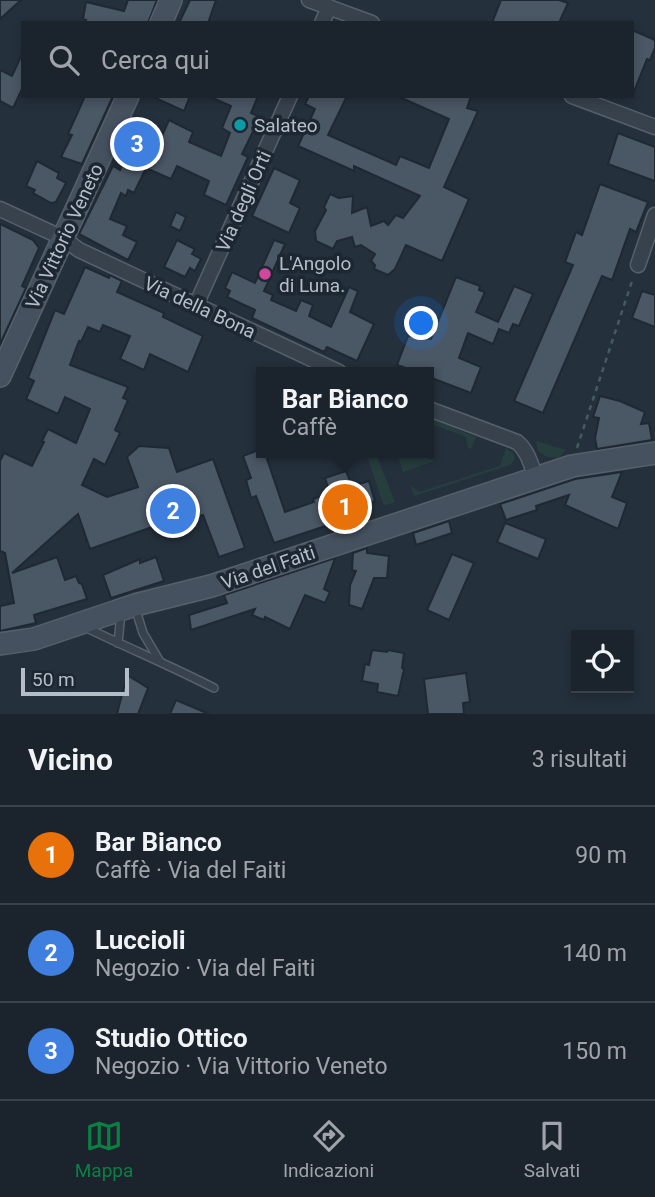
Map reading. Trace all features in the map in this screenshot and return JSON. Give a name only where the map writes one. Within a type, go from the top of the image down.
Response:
[{"type":"street","points":[[162,21],[170,0]]},
{"type":"street","points":[[309,0],[367,21]]},
{"type":"street","points":[[323,21],[329,7]]},
{"type":"street","name":"Via Vittorio Veneto","points":[[0,376],[127,98]]},
{"type":"street","name":"Via degli Orti","points":[[197,305],[288,98]]},
{"type":"street","points":[[577,98],[655,127]]},
{"type":"street","name":"Via della Bona","points":[[0,209],[63,238],[79,250],[328,367]]},
{"type":"street","points":[[638,265],[655,215]]},
{"type":"street","points":[[434,410],[517,442],[523,447],[536,478]]},
{"type":"street","name":"Via del Faiti","points":[[0,644],[34,639],[128,607],[211,586],[572,466],[655,453]]},
{"type":"lane","points":[[118,643],[128,607]]},
{"type":"lane","points":[[128,607],[159,660]]},
{"type":"lane","points":[[79,624],[214,688]]},
{"type":"path","points":[[572,466],[638,265]]},
{"type":"green space","points":[[434,420],[476,437],[471,449],[468,448],[466,437],[434,425]]},
{"type":"green space","points":[[536,441],[566,450],[559,458],[547,457],[538,451]]},
{"type":"green space","points":[[506,448],[514,454],[515,459],[510,465],[414,496],[410,485],[419,492],[500,466]]},
{"type":"green space","points":[[378,458],[395,502],[384,506],[368,459]]},
{"type":"green space","points":[[427,458],[435,461],[403,472],[399,459]]},
{"type":"building","points":[[0,0],[21,0],[0,19]]},
{"type":"building","points":[[128,0],[157,0],[149,21],[83,19],[86,2],[124,11]]},
{"type":"building","points":[[190,0],[216,0],[209,21],[180,21]]},
{"type":"building","points":[[501,0],[559,0],[568,3],[560,21],[493,21]]},
{"type":"building","points":[[634,31],[655,40],[650,60],[647,59],[634,92]]},
{"type":"building","points":[[21,56],[21,91],[13,108],[0,101],[0,70],[12,76]]},
{"type":"building","points":[[84,98],[112,98],[82,164],[61,157],[72,135],[68,134]]},
{"type":"building","points":[[155,98],[189,98],[184,111]]},
{"type":"building","points":[[213,98],[257,98],[251,113],[260,117],[242,154],[248,157],[226,205],[204,195],[209,181],[177,166],[171,179],[146,168],[134,193],[128,190],[126,196],[121,193],[110,219],[127,226],[123,235],[137,242],[128,260],[79,234],[113,166],[120,170],[139,128],[161,138],[169,120],[193,132],[189,142],[221,156],[230,133],[222,128],[231,106]]},
{"type":"building","points":[[308,98],[346,98],[328,135],[396,165],[400,156],[429,168],[449,119],[402,98],[470,98],[467,108],[478,111],[444,187],[469,199],[442,261],[406,245],[395,269],[388,275],[374,269],[375,265],[371,261],[375,254],[361,245],[355,247],[352,237],[337,241],[333,249],[316,241],[315,231],[326,210],[324,207],[330,194],[339,198],[353,196],[352,213],[367,207],[371,226],[384,221],[388,225],[396,215],[403,218],[420,196],[354,166],[354,171],[298,146],[315,109],[305,104]]},
{"type":"building","points":[[618,133],[655,147],[655,181],[608,164]]},
{"type":"building","points":[[37,161],[59,173],[57,178],[66,183],[56,202],[51,203],[26,186]]},
{"type":"building","points":[[274,168],[300,180],[290,203],[300,208],[289,233],[252,216]]},
{"type":"building","points":[[600,184],[648,202],[636,232],[630,229],[612,280],[602,276],[543,413],[514,401],[573,265],[565,262],[576,232],[582,235]]},
{"type":"building","points":[[176,212],[186,217],[180,231],[170,226]]},
{"type":"building","points":[[0,224],[33,240],[39,248],[22,286],[26,288],[0,344]]},
{"type":"building","points":[[177,240],[195,249],[192,254],[201,259],[195,271],[190,268],[185,277],[164,267]]},
{"type":"building","points":[[274,240],[285,244],[264,291],[273,295],[271,300],[296,311],[301,300],[313,305],[309,316],[331,327],[349,287],[358,291],[350,312],[374,324],[357,361],[327,347],[324,352],[252,318],[255,310],[227,297],[230,291],[225,288],[232,272],[255,283]]},
{"type":"building","points":[[85,267],[122,281],[117,292],[164,313],[163,317],[203,336],[188,372],[150,354],[144,370],[120,359],[130,336],[103,325],[100,332],[88,327],[81,342],[79,341],[70,365],[128,387],[123,398],[128,400],[115,430],[120,433],[105,465],[94,459],[82,485],[107,497],[138,487],[127,457],[139,446],[169,448],[177,472],[213,459],[245,548],[219,557],[203,515],[159,530],[158,527],[153,530],[152,527],[90,549],[78,514],[12,573],[57,557],[65,580],[76,576],[87,599],[34,615],[36,623],[0,631],[0,606],[14,603],[5,553],[0,551],[0,461],[4,453],[32,466],[48,429],[76,443],[90,409],[65,397],[58,414],[26,399],[34,381],[28,378],[55,310],[64,314]]},
{"type":"building","points":[[456,277],[480,286],[479,290],[485,292],[476,312],[498,322],[514,286],[533,294],[519,326],[513,324],[509,333],[499,329],[493,344],[468,333],[459,358],[481,367],[471,393],[434,379],[434,367],[397,365],[408,336],[431,339]]},
{"type":"building","points":[[642,291],[655,295],[655,327],[632,318]]},
{"type":"building","points":[[600,396],[645,412],[641,424],[649,423],[652,440],[597,449],[595,438],[599,418],[593,417]]},
{"type":"building","points":[[256,451],[256,458],[267,458],[285,512],[330,493],[325,478],[346,471],[352,486],[369,481],[375,501],[357,508],[357,502],[354,508],[338,514],[341,521],[274,543],[256,496],[251,498],[246,480],[251,478],[243,456]]},
{"type":"building","points":[[622,472],[612,497],[627,503],[618,529],[565,505],[569,495],[536,506],[537,510],[506,520],[500,504],[575,479]]},
{"type":"building","points":[[449,521],[452,533],[416,545],[413,533]]},
{"type":"building","points":[[505,523],[546,539],[538,559],[497,542]]},
{"type":"building","points":[[367,548],[367,553],[389,556],[387,578],[374,578],[362,609],[349,605],[350,585],[356,571],[352,570],[353,553]]},
{"type":"building","points":[[452,554],[474,563],[449,620],[427,610]]},
{"type":"building","points":[[156,557],[164,581],[111,598],[103,575],[140,559],[140,563]]},
{"type":"building","points":[[335,558],[324,589],[330,592],[325,603],[305,595],[290,629],[265,617],[264,620],[252,615],[255,609],[191,630],[189,615],[227,603],[224,595]]},
{"type":"building","points":[[372,650],[404,653],[404,669],[398,696],[377,692],[378,684],[362,681],[365,664],[369,665]]},
{"type":"building","points":[[466,673],[470,702],[463,703],[464,714],[428,714],[424,679]]},
{"type":"building","points":[[127,675],[148,688],[138,714],[117,714]]},
{"type":"building","points":[[176,700],[209,714],[170,714]]},
{"type":"place","name":"Salateo","points":[[240,125]]},
{"type":"place","name":"Studio Ottico","points":[[137,144]]},
{"type":"place","name":"L'Angolo di Luna.","points":[[265,274]]},
{"type":"place","name":"Bar Bianco","points":[[345,507]]},
{"type":"place","name":"Luccioli","points":[[173,511]]}]
